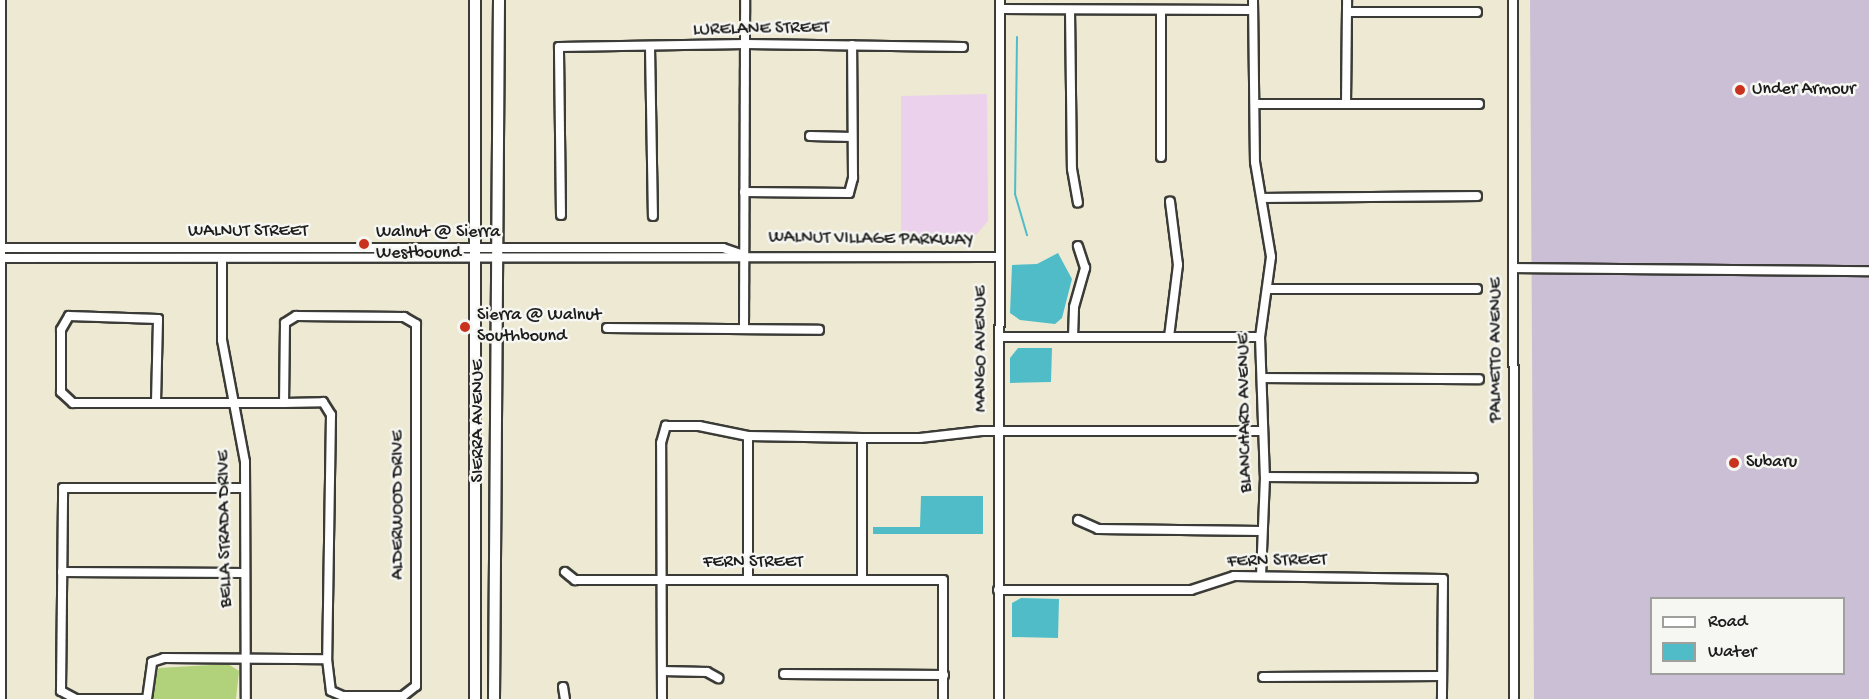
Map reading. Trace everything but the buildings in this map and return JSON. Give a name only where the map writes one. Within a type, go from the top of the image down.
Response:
[{"type":"main road","name":"SIERRA AVENUE","points":[[475,0],[475,699]]},
{"type":"main road","name":"SIERRA AVENUE","points":[[494,699],[499,0]]},
{"type":"street","points":[[0,0],[1,699]]},
{"type":"street","points":[[744,328],[745,0]]},
{"type":"street","name":"BLANCHARD AVENUE","points":[[1253,0],[1255,162],[1264,198],[1270,257],[1268,289],[1260,337],[1261,431],[1265,477],[1261,576]]},
{"type":"street","points":[[1346,104],[1347,0]]},
{"type":"street","name":"PALMETTO AVENUE","points":[[1513,0],[1514,699]]},
{"type":"street","points":[[1000,5],[1070,10],[1253,10]]},
{"type":"street","name":"MANGO AVENUE","points":[[999,699],[1000,5]]},
{"type":"street","points":[[1070,10],[1072,169],[1078,202]]},
{"type":"street","points":[[1161,10],[1161,157]]},
{"type":"street","points":[[1347,12],[1477,12]]},
{"type":"street","name":"LURELANE STREET","points":[[561,215],[559,47],[746,44],[963,47]]},
{"type":"street","points":[[744,192],[849,193],[852,136],[852,45]]},
{"type":"street","points":[[650,47],[653,216]]},
{"type":"street","points":[[1255,104],[1479,104]]},
{"type":"street","points":[[810,136],[852,136]]},
{"type":"street","points":[[1264,198],[1477,196]]},
{"type":"street","points":[[1169,337],[1178,251],[1170,202]]},
{"type":"street","points":[[1073,337],[1074,307],[1085,268],[1078,246]]},
{"type":"street","name":"WALNUT STREET","points":[[1,248],[497,249]]},
{"type":"street","name":"WALNUT VILLAGE PARKWAY","points":[[497,249],[723,248],[744,255]]},
{"type":"street","name":"WALNUT VILLAGE PARKWAY","points":[[496,261],[723,260],[744,255],[998,257]]},
{"type":"street","name":"WALNUT STREET","points":[[1,258],[496,261]]},
{"type":"street","name":"BELLA STRADA DRIVE","points":[[222,260],[222,340],[245,462],[245,696]]},
{"type":"street","points":[[1513,268],[1869,271]]},
{"type":"street","points":[[1268,289],[1477,289]]},
{"type":"street","points":[[156,402],[158,319],[69,316],[61,330],[61,392],[73,403],[284,404],[323,402],[331,415],[327,659],[164,658],[152,662],[147,699],[76,699],[61,691],[63,489],[245,488]]},
{"type":"street","name":"ALDERWOOD DRIVE","points":[[284,404],[285,323],[296,316],[404,317],[416,324],[416,686],[403,696],[343,696],[331,691],[327,659]]},
{"type":"street","points":[[607,328],[819,330]]},
{"type":"street","points":[[999,337],[1260,337]]},
{"type":"street","points":[[1262,378],[1479,379]]},
{"type":"street","points":[[662,699],[663,431],[672,424],[690,425],[748,436],[862,438],[920,438],[999,431],[1261,431]]},
{"type":"street","points":[[748,436],[748,580]]},
{"type":"street","points":[[862,438],[862,580]]},
{"type":"street","points":[[1265,477],[1473,477]]},
{"type":"street","points":[[1078,520],[1098,529],[1262,531]]},
{"type":"street","points":[[62,572],[245,573]]},
{"type":"street","name":"FERN STREET","points":[[565,572],[575,580],[943,580],[944,675]]},
{"type":"street","name":"FERN STREET","points":[[998,590],[1191,590],[1227,577],[1261,576],[1443,579],[1442,676]]},
{"type":"street","points":[[662,671],[707,672],[718,678]]},
{"type":"street","points":[[784,674],[944,675],[943,699]]},
{"type":"street","points":[[1263,677],[1442,676],[1442,699]]},
{"type":"street","points":[[562,687],[565,699]]},
{"type":"shaded area","points":[[1530,0],[1869,0],[1869,699],[1534,699]]},
{"type":"shaded area","points":[[987,94],[988,221],[975,236],[967,238],[901,237],[901,96]]},
{"type":"green space","points":[[228,664],[239,671],[236,699],[154,699],[154,675],[159,668]]},
{"type":"water","points":[[1058,253],[1072,279],[1062,318],[1055,324],[1020,320],[1010,313],[1012,265],[1037,264]]},
{"type":"water","points":[[1018,348],[1052,348],[1051,382],[1010,383],[1010,358]]},
{"type":"water","points":[[921,496],[983,496],[983,534],[873,534],[873,527],[920,527]]},
{"type":"water","points":[[1021,598],[1059,599],[1058,638],[1012,637],[1012,603]]},
{"type":"waterway","points":[[1017,37],[1015,194],[1027,235]]},
{"type":"place","name":"Under Armour","points":[[1740,90]]},
{"type":"place","name":"Walnut @ Sierra Westbound","points":[[364,244]]},
{"type":"place","name":"Sierra @ Walnut Southbound","points":[[465,327]]},
{"type":"place","name":"Subaru","points":[[1734,463]]}]
